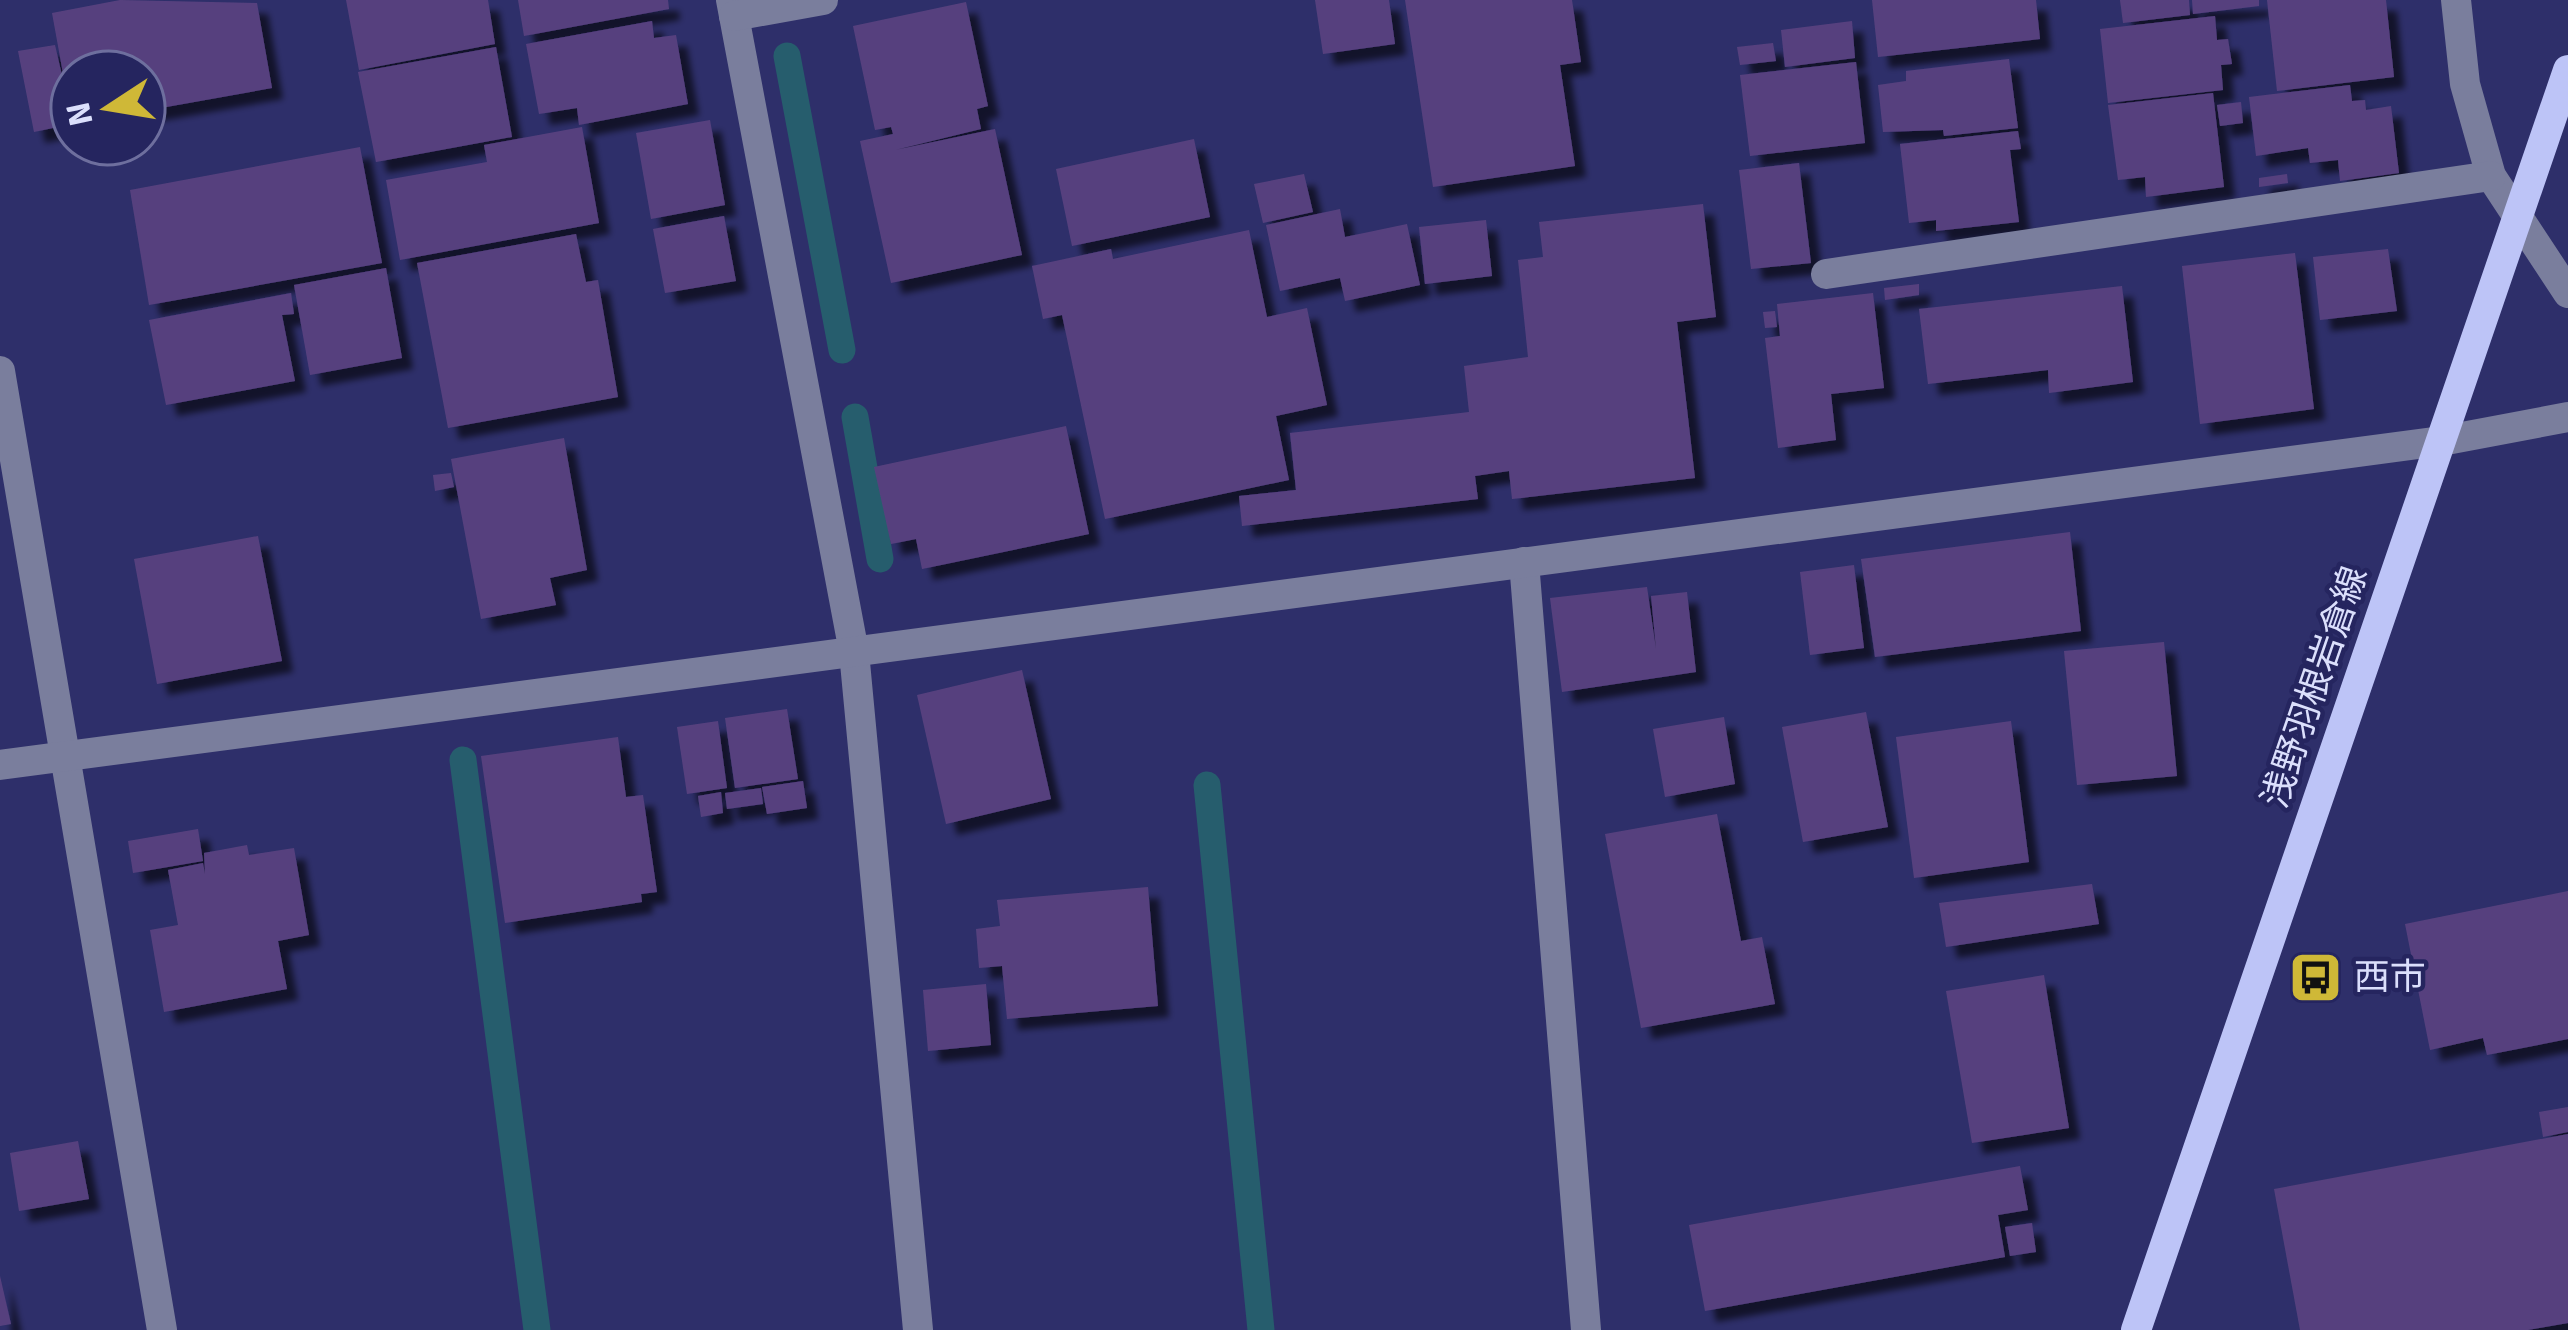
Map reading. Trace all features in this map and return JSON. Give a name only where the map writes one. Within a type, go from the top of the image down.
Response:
[{"type":"main road","name":"浅野羽根岩倉線","points":[[2136,1330],[2568,70]]},
{"type":"street","points":[[823,0],[732,8],[854,652],[918,1330]]},
{"type":"street","points":[[2456,0],[2465,84],[2491,176],[2568,293]]},
{"type":"street","points":[[1826,274],[2491,176]]},
{"type":"street","points":[[0,371],[162,1330]]},
{"type":"street","points":[[0,765],[2441,441],[2568,417]]},
{"type":"street","points":[[1524,562],[1586,1330]]},
{"type":"building","points":[[120,0],[257,3],[272,88],[168,107],[168,48],[58,48],[52,13]]},
{"type":"building","points":[[346,0],[488,0],[495,44],[359,70]]},
{"type":"building","points":[[518,0],[668,0],[669,9],[524,36]]},
{"type":"building","points":[[1315,0],[1389,0],[1395,44],[1323,54]]},
{"type":"building","points":[[1405,0],[1572,0],[1581,62],[1560,65],[1575,166],[1433,187]]},
{"type":"building","points":[[1872,0],[2036,0],[2040,39],[1878,57]]},
{"type":"building","points":[[2120,0],[2189,0],[2190,15],[2123,23]]},
{"type":"building","points":[[2192,0],[2259,0],[2259,6],[2193,14]]},
{"type":"building","points":[[2267,0],[2386,0],[2394,77],[2277,91]]},
{"type":"building","points":[[966,2],[988,106],[977,109],[981,129],[895,150],[995,129],[1022,255],[891,283],[860,141],[893,134],[891,127],[875,130],[853,26]]},
{"type":"building","points":[[2215,16],[2217,40],[2228,39],[2232,64],[2221,65],[2223,90],[2108,103],[2100,29]]},
{"type":"building","points":[[652,21],[654,38],[676,35],[688,104],[579,125],[577,108],[539,114],[526,44]]},
{"type":"building","points":[[1852,21],[1855,58],[1785,67],[1781,30]]},
{"type":"building","points":[[1773,43],[1776,61],[1740,65],[1737,47]]},
{"type":"building","points":[[55,45],[48,48],[48,129],[34,132],[18,51]]},
{"type":"building","points":[[496,47],[512,137],[376,162],[358,72]]},
{"type":"building","points":[[2009,59],[2018,128],[1944,136],[1943,130],[1883,132],[1878,85],[1906,81],[1906,71]]},
{"type":"building","points":[[1856,62],[1865,143],[1750,156],[1740,75]]},
{"type":"building","points":[[2350,85],[2352,101],[2365,100],[2366,110],[2391,106],[2399,173],[2340,181],[2338,160],[2310,163],[2308,148],[2256,156],[2249,97]]},
{"type":"building","points":[[2213,93],[2224,187],[2146,197],[2145,177],[2118,180],[2108,105]]},
{"type":"building","points":[[2241,102],[2243,123],[2220,126],[2217,105]]},
{"type":"building","points":[[710,120],[725,205],[651,219],[636,133]]},
{"type":"building","points":[[582,127],[599,223],[400,260],[386,180],[487,162],[484,145]]},
{"type":"building","points":[[2018,131],[2021,149],[2010,150],[2019,222],[1936,231],[1936,220],[1909,223],[1900,144]]},
{"type":"building","points":[[1194,139],[1210,217],[1072,246],[1056,169]]},
{"type":"building","points":[[360,147],[382,263],[149,305],[130,190]]},
{"type":"building","points":[[1799,163],[1811,263],[1751,269],[1739,170]]},
{"type":"building","points":[[1304,174],[1313,212],[1263,223],[1254,184]]},
{"type":"building","points":[[2287,174],[2288,183],[2259,187],[2259,178]]},
{"type":"building","points":[[1703,204],[1716,317],[1677,322],[1695,478],[1512,499],[1509,471],[1475,476],[1478,499],[1242,526],[1239,496],[1296,490],[1290,433],[1469,412],[1464,366],[1528,357],[1518,260],[1543,257],[1539,222]]},
{"type":"building","points":[[1340,209],[1345,237],[1407,224],[1420,285],[1345,301],[1340,278],[1280,291],[1266,225]]},
{"type":"building","points":[[724,216],[736,281],[665,293],[653,229]]},
{"type":"building","points":[[1486,220],[1492,276],[1425,284],[1419,227]]},
{"type":"building","points":[[1249,230],[1267,317],[1307,308],[1327,405],[1276,416],[1289,480],[1105,519],[1062,315],[1043,319],[1032,266],[1111,249],[1113,259]]},
{"type":"building","points":[[576,234],[586,282],[598,280],[618,397],[448,428],[417,263]]},
{"type":"building","points":[[2388,249],[2397,311],[2320,320],[2313,257]]},
{"type":"building","points":[[2295,253],[2314,409],[2200,424],[2182,266]]},
{"type":"building","points":[[386,268],[402,358],[310,375],[294,285]]},
{"type":"building","points":[[1919,284],[1919,295],[1885,300],[1884,288]]},
{"type":"building","points":[[2122,286],[2133,382],[2049,393],[2048,370],[1928,384],[1919,309]]},
{"type":"building","points":[[291,293],[294,314],[282,315],[295,381],[166,405],[149,320]]},
{"type":"building","points":[[1873,293],[1884,388],[1831,394],[1836,440],[1778,448],[1765,338],[1780,336],[1777,304]]},
{"type":"building","points":[[1775,311],[1777,327],[1765,328],[1763,312]]},
{"type":"building","points":[[1066,426],[1089,534],[922,569],[916,539],[891,544],[874,467]]},
{"type":"building","points":[[564,438],[587,570],[550,578],[556,605],[481,619],[451,459]]},
{"type":"building","points":[[451,473],[454,487],[435,491],[433,475]]},
{"type":"building","points":[[2070,532],[2081,631],[1875,657],[1861,559]]},
{"type":"building","points":[[258,536],[282,661],[157,684],[134,559]]},
{"type":"building","points":[[1854,565],[1864,648],[1810,655],[1800,572]]},
{"type":"building","points":[[1647,587],[1656,649],[1651,596],[1687,592],[1696,672],[1562,692],[1550,598]]},
{"type":"building","points":[[2164,642],[2177,776],[2077,785],[2064,651]]},
{"type":"building","points":[[1022,670],[1051,799],[946,824],[917,695]]},
{"type":"building","points":[[787,709],[798,779],[735,788],[725,718]]},
{"type":"building","points":[[1866,712],[1888,827],[1803,842],[1782,727]]},
{"type":"building","points":[[1724,717],[1735,784],[1665,797],[1653,729]]},
{"type":"building","points":[[718,721],[727,788],[687,794],[677,727]]},
{"type":"building","points":[[2011,721],[2029,862],[1914,878],[1896,737]]},
{"type":"building","points":[[618,737],[626,797],[643,795],[657,892],[641,894],[642,902],[505,923],[481,756]]},
{"type":"building","points":[[803,781],[807,808],[767,814],[762,787]]},
{"type":"building","points":[[761,788],[763,804],[727,809],[725,793]]},
{"type":"building","points":[[721,792],[723,813],[701,817],[698,796]]},
{"type":"building","points":[[1717,814],[1741,941],[1762,937],[1775,1004],[1641,1028],[1605,834]]},
{"type":"building","points":[[198,829],[203,861],[133,873],[128,841]]},
{"type":"building","points":[[247,845],[249,855],[294,848],[309,935],[278,941],[287,989],[164,1012],[150,930],[178,925],[168,870],[203,863],[205,874],[204,853]]},
{"type":"building","points":[[2092,884],[2099,924],[1946,947],[1939,903]]},
{"type":"building","points":[[1148,887],[1158,1006],[1007,1019],[1002,966],[979,968],[976,929],[1000,926],[997,900]]},
{"type":"building","points":[[2568,891],[2568,1039],[2487,1055],[2483,1038],[2430,1050],[2405,924]]},
{"type":"building","points":[[2044,975],[2069,1128],[1972,1143],[1946,991]]},
{"type":"building","points":[[986,984],[991,1045],[928,1051],[923,990]]},
{"type":"building","points":[[2568,1107],[2568,1132],[2543,1137],[2539,1112]]},
{"type":"building","points":[[2568,1134],[2568,1323],[2528,1330],[2300,1330],[2274,1189]]},
{"type":"building","points":[[78,1141],[89,1199],[19,1211],[10,1153]]},
{"type":"building","points":[[2020,1166],[2028,1210],[1998,1215],[2005,1257],[1705,1311],[1689,1225]]},
{"type":"building","points":[[2032,1223],[2036,1252],[2010,1256],[2005,1227]]},
{"type":"building","points":[[0,1276],[11,1324],[0,1326]]},
{"type":"waterway","points":[[787,56],[842,350]]},
{"type":"waterway","points":[[855,417],[880,559]]},
{"type":"waterway","points":[[463,760],[537,1330]]},
{"type":"waterway","points":[[1207,785],[1261,1330]]},
{"type":"place","name":"西市","points":[[2315,977]]}]
